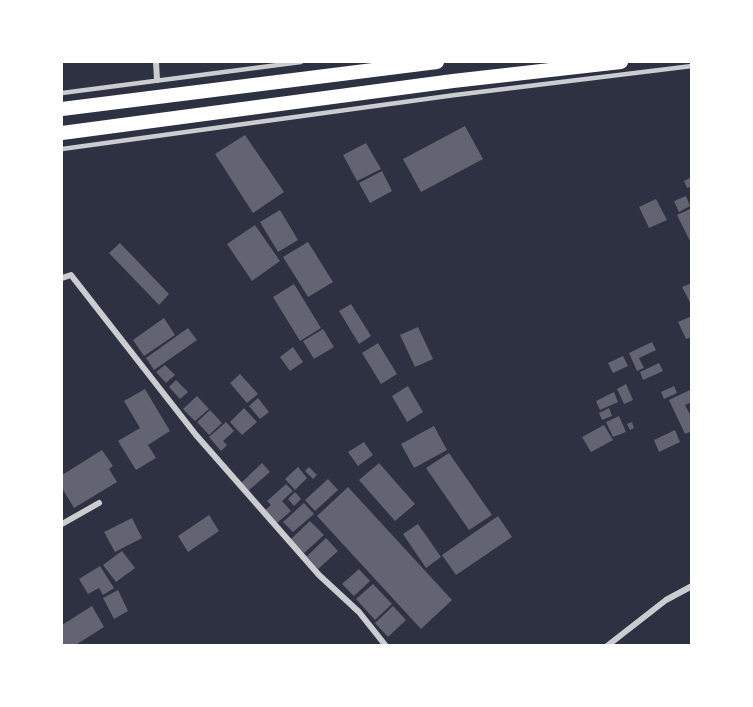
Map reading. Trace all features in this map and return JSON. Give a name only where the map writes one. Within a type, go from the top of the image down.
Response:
[{"type":"highway","points":[[62,110],[437,62]]},
{"type":"highway","points":[[62,133],[441,83],[621,62]]},
{"type":"street","points":[[156,62],[157,80]]},
{"type":"street","points":[[62,278],[71,275],[196,435],[319,575],[359,612],[386,645]]},
{"type":"street","points":[[62,524],[99,503]]},
{"type":"street","points":[[608,645],[666,600],[692,586]]},
{"type":"lane","points":[[62,93],[301,62]]},
{"type":"lane","points":[[62,149],[454,95],[692,66]]},
{"type":"building","points":[[465,126],[483,159],[421,192],[403,159]]},
{"type":"building","points":[[245,135],[284,192],[253,213],[215,154]]},
{"type":"building","points":[[366,143],[381,169],[357,181],[343,155]]},
{"type":"building","points":[[382,171],[392,191],[370,203],[359,183]]},
{"type":"building","points":[[692,177],[692,186],[687,188],[684,181]]},
{"type":"building","points":[[686,196],[690,206],[679,212],[674,201]]},
{"type":"building","points":[[656,199],[667,220],[649,228],[639,207]]},
{"type":"building","points":[[690,209],[692,211],[692,245],[677,215]]},
{"type":"building","points":[[280,210],[298,240],[278,252],[260,222]]},
{"type":"building","points":[[255,225],[280,261],[252,281],[227,244]]},
{"type":"building","points":[[308,242],[333,282],[308,297],[283,257]]},
{"type":"building","points":[[120,243],[169,294],[159,305],[109,253]]},
{"type":"building","points":[[692,283],[692,306],[682,287]]},
{"type":"building","points":[[294,284],[321,328],[300,341],[273,297]]},
{"type":"building","points":[[351,304],[371,336],[359,344],[339,311]]},
{"type":"building","points":[[692,316],[692,337],[686,339],[678,322]]},
{"type":"building","points":[[164,318],[175,335],[144,356],[133,340]]},
{"type":"building","points":[[418,327],[433,359],[415,367],[400,335]]},
{"type":"building","points":[[188,328],[197,340],[154,370],[146,358]]},
{"type":"building","points":[[323,329],[334,347],[314,359],[303,341]]},
{"type":"building","points":[[652,342],[656,350],[639,358],[644,368],[637,371],[629,353]]},
{"type":"building","points":[[378,343],[397,374],[381,384],[362,353]]},
{"type":"building","points":[[293,347],[303,362],[290,371],[280,357]]},
{"type":"building","points":[[623,356],[628,366],[613,373],[608,363]]},
{"type":"building","points":[[659,363],[663,371],[643,380],[640,372]]},
{"type":"building","points":[[165,365],[175,375],[166,383],[156,372]]},
{"type":"building","points":[[240,374],[258,394],[247,403],[230,383]]},
{"type":"building","points":[[176,380],[188,392],[180,399],[169,387]]},
{"type":"building","points":[[626,384],[633,400],[624,404],[617,389]]},
{"type":"building","points":[[408,386],[423,412],[407,422],[392,396]]},
{"type":"building","points":[[674,386],[677,393],[664,399],[661,392]]},
{"type":"building","points":[[145,389],[170,431],[148,445],[156,458],[136,470],[118,441],[140,428],[124,401]]},
{"type":"building","points":[[692,389],[692,402],[685,405],[692,418],[692,431],[685,434],[669,400]]},
{"type":"building","points":[[614,392],[618,402],[600,410],[596,401]]},
{"type":"building","points":[[197,396],[209,409],[195,421],[183,409]]},
{"type":"building","points":[[258,398],[269,412],[260,419],[249,406]]},
{"type":"building","points":[[244,408],[257,422],[242,435],[230,422]]},
{"type":"building","points":[[609,408],[612,416],[602,420],[599,413]]},
{"type":"building","points":[[210,410],[222,423],[209,435],[197,422]]},
{"type":"building","points":[[619,416],[626,432],[613,437],[606,422]]},
{"type":"building","points":[[226,422],[234,431],[223,441],[227,445],[221,451],[209,437]]},
{"type":"building","points":[[632,422],[634,428],[630,430],[627,424]]},
{"type":"building","points":[[604,425],[613,440],[591,452],[582,437]]},
{"type":"building","points":[[434,426],[447,450],[414,468],[401,444]]},
{"type":"building","points":[[675,430],[680,442],[659,452],[654,440]]},
{"type":"building","points":[[364,442],[373,455],[358,466],[348,452]]},
{"type":"building","points":[[102,450],[113,466],[109,469],[117,482],[74,508],[62,488],[62,475]]},
{"type":"building","points":[[449,453],[492,515],[469,530],[426,468]]},
{"type":"building","points":[[262,463],[270,472],[248,491],[241,483]]},
{"type":"building","points":[[379,463],[415,504],[395,521],[359,480]]},
{"type":"building","points":[[298,467],[307,478],[295,490],[285,479]]},
{"type":"building","points":[[309,467],[317,475],[313,479],[305,471]]},
{"type":"building","points":[[328,479],[338,490],[315,511],[305,500]]},
{"type":"building","points":[[286,484],[293,491],[282,501],[291,511],[277,523],[265,510],[271,505],[267,501]]},
{"type":"building","points":[[348,487],[452,600],[421,629],[317,516]]},
{"type":"building","points":[[295,492],[301,499],[294,506],[288,499]]},
{"type":"building","points":[[304,503],[314,514],[293,532],[283,522]]},
{"type":"building","points":[[209,515],[219,531],[188,552],[178,536]]},
{"type":"building","points":[[498,516],[512,537],[456,575],[442,555]]},
{"type":"building","points":[[132,518],[142,538],[115,552],[104,532]]},
{"type":"building","points":[[310,521],[324,535],[304,553],[291,539]]},
{"type":"building","points":[[418,524],[441,557],[426,568],[403,534]]},
{"type":"building","points":[[326,538],[338,551],[318,569],[307,556]]},
{"type":"building","points":[[122,551],[135,568],[116,582],[103,565]]},
{"type":"building","points":[[100,566],[114,588],[103,595],[99,588],[88,594],[79,579]]},
{"type":"building","points":[[359,569],[370,581],[354,596],[342,584]]},
{"type":"building","points":[[373,584],[392,604],[375,620],[356,599]]},
{"type":"building","points":[[118,590],[128,611],[114,619],[103,598]]},
{"type":"building","points":[[92,606],[104,627],[74,646],[63,646],[62,625]]},
{"type":"building","points":[[393,606],[406,620],[388,637],[375,623]]}]
